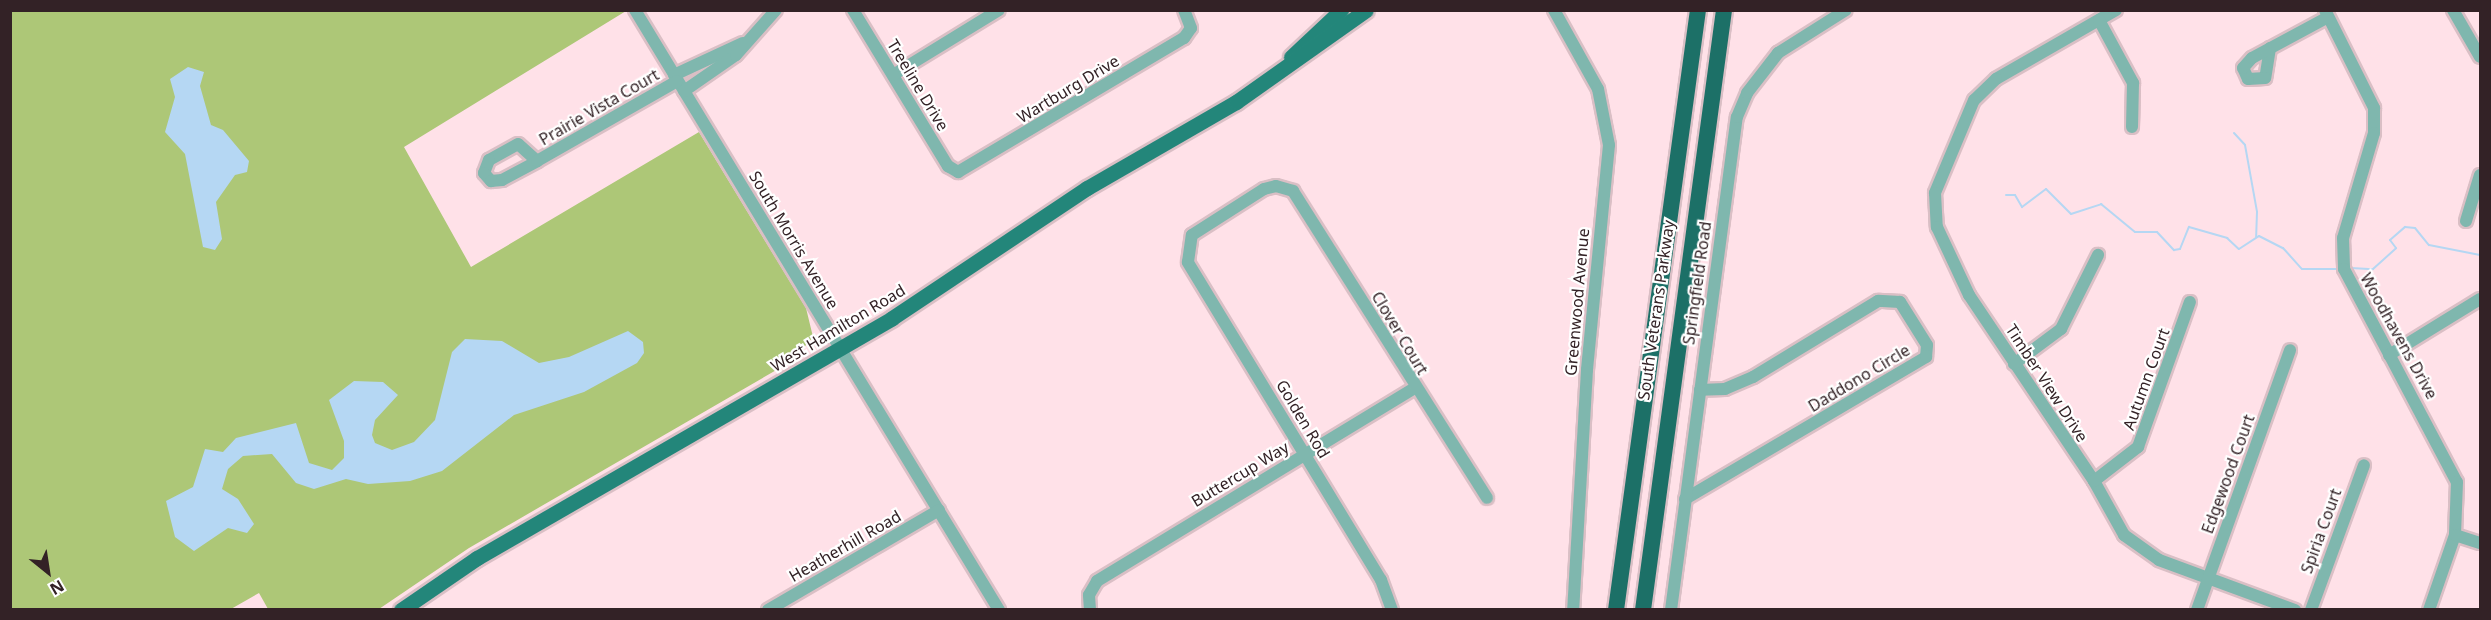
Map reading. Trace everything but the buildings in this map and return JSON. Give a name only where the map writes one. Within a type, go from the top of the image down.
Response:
[{"type":"highway","name":"South Veterans Parkway","points":[[1616,609],[1698,10]]},
{"type":"highway","name":"South Veterans Parkway","points":[[1643,609],[1724,10]]},
{"type":"main road","name":"West Hamilton Road","points":[[1285,66],[1306,39],[1341,10]]},
{"type":"main road","name":"West Hamilton Road","points":[[401,609],[477,558],[841,349],[1285,66],[1366,10]]},
{"type":"street","name":"South Morris Avenue","points":[[635,10],[999,609]]},
{"type":"street","points":[[678,82],[722,67],[776,10]]},
{"type":"street","name":"Treeline Drive","points":[[853,10],[948,166],[958,172]]},
{"type":"street","points":[[893,75],[999,10]]},
{"type":"street","name":"Wartburg Drive","points":[[958,172],[1184,38],[1191,28],[1184,10]]},
{"type":"street","name":"Greenwood Avenue","points":[[1554,10],[1598,89],[1609,145],[1587,370],[1573,609]]},
{"type":"street","name":"Springfield Road","points":[[1671,609],[1737,117],[1747,93],[1778,53],[1846,10]]},
{"type":"street","name":"Timber View Drive","points":[[2116,10],[1996,79],[1968,111],[1942,169],[1933,210],[1969,295],[2094,481],[2130,541],[2159,560],[2295,609]]},
{"type":"street","points":[[2452,10],[2481,57]]},
{"type":"street","points":[[2270,48],[2326,14]]},
{"type":"street","name":"Woodhavens Drive","points":[[2326,14],[2374,108],[2374,133],[2347,219],[2343,258],[2349,282],[2452,467],[2460,506],[2455,535],[2429,609]]},
{"type":"street","points":[[2099,20],[2133,83],[2132,127]]},
{"type":"street","points":[[678,82],[743,43]]},
{"type":"street","name":"Prairie Vista Court","points":[[537,161],[678,82]]},
{"type":"street","points":[[2466,221],[2481,175]]},
{"type":"street","name":"Golden Rod","points":[[1285,187],[1264,189],[1195,232],[1186,247],[1188,262],[1381,580],[1392,609]]},
{"type":"street","name":"Clover Court","points":[[1285,187],[1301,202],[1414,388],[1487,498]]},
{"type":"street","points":[[2014,364],[2061,329],[2098,255]]},
{"type":"street","points":[[2389,355],[2481,299]]},
{"type":"street","name":"Daddono Circle","points":[[1685,499],[1926,357],[1927,345],[1900,302],[1878,301],[1753,377],[1725,389],[1700,390]]},
{"type":"street","name":"Autumn Court","points":[[2094,481],[2138,447],[2190,302]]},
{"type":"street","name":"Edgewood Court","points":[[2197,609],[2290,350]]},
{"type":"street","name":"Buttercup Way","points":[[1090,609],[1089,595],[1097,581],[1414,388]]},
{"type":"street","name":"Spiria Court","points":[[2311,609],[2364,465]]},
{"type":"street","name":"Heatherhill Road","points":[[768,609],[939,510]]},
{"type":"street","points":[[2455,535],[2481,543]]},
{"type":"green space","points":[[10,11],[626,11],[404,147],[471,267],[699,132],[806,308],[813,337],[792,361],[469,548],[379,609],[268,609],[259,593],[231,609],[11,609]]},
{"type":"water","points":[[188,67],[204,72],[200,86],[211,125],[223,130],[249,161],[247,172],[235,175],[216,202],[222,239],[215,250],[203,247],[185,154],[165,132],[175,97],[170,79]]},
{"type":"water","points":[[628,331],[643,342],[644,353],[637,363],[584,392],[514,415],[442,471],[410,481],[368,484],[346,479],[314,489],[296,483],[272,454],[243,456],[228,469],[222,489],[238,499],[254,524],[247,533],[228,528],[194,551],[175,537],[166,501],[193,487],[205,449],[223,452],[236,438],[296,423],[309,463],[332,470],[344,458],[344,441],[329,400],[354,381],[383,382],[398,395],[375,420],[372,435],[375,443],[392,450],[414,442],[435,420],[452,352],[465,339],[502,341],[539,363],[569,357]]},
{"type":"waterway","points":[[2234,133],[2245,145],[2257,212],[2256,237]]},
{"type":"waterway","points":[[2006,195],[2015,195],[2022,207],[2046,189],[2071,214],[2101,204],[2135,232],[2157,232],[2174,250],[2180,249],[2189,227],[2227,238],[2239,249],[2259,236],[2283,248],[2302,269],[2336,269]]},
{"type":"waterway","points":[[2351,268],[2373,269],[2396,248],[2390,240],[2405,227],[2415,228],[2429,245],[2480,255]]}]
